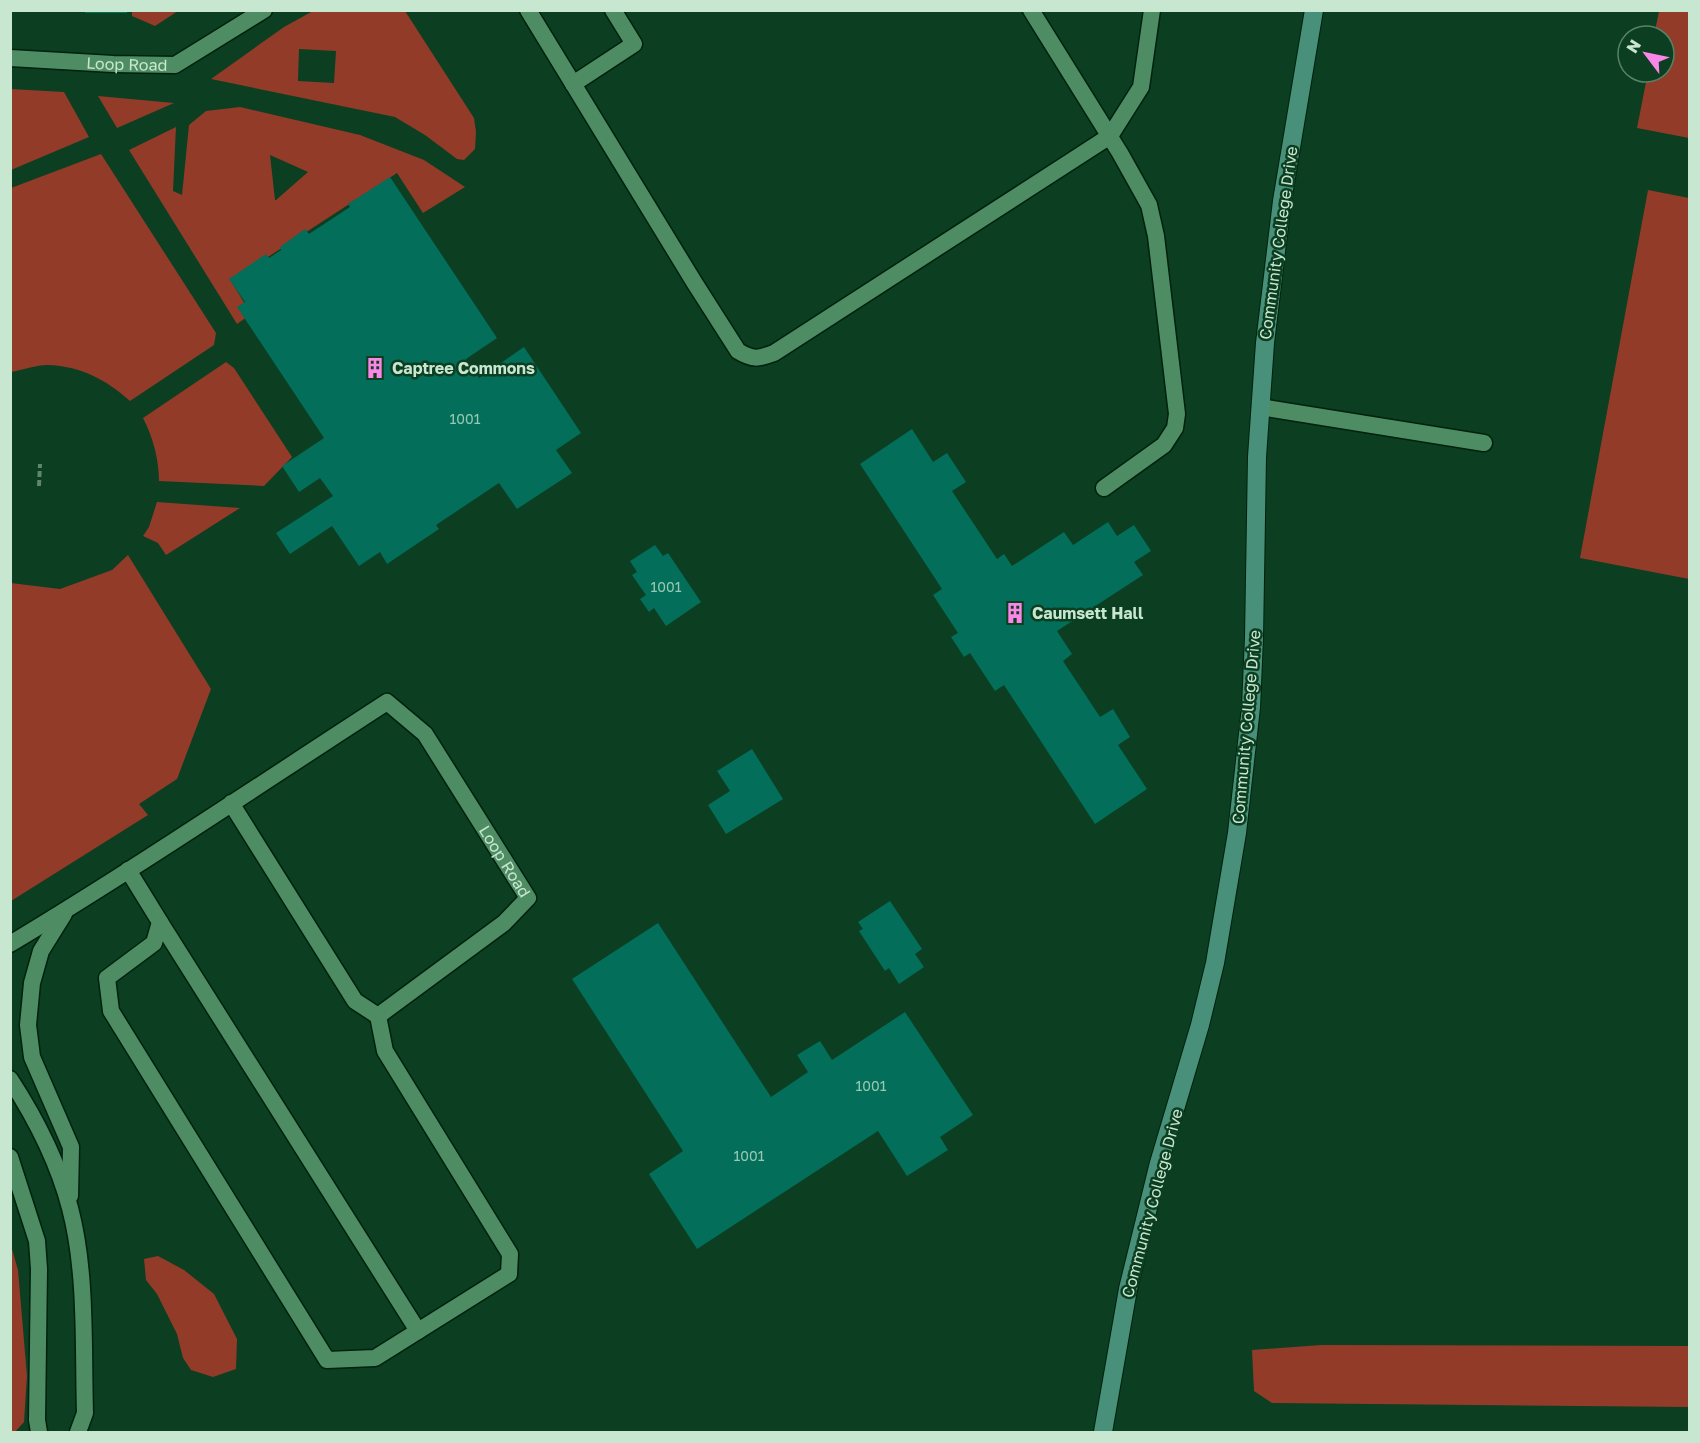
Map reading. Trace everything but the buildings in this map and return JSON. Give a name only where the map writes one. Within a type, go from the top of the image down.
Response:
[{"type":"main road","name":"Community College Drive","points":[[1103,1432],[1128,1289],[1159,1163],[1200,1025],[1215,963],[1237,833],[1251,707],[1257,458],[1265,343],[1282,201],[1314,10]]},
{"type":"lane","name":"Loop Road","points":[[10,58],[175,65],[264,10]]},
{"type":"lane","points":[[528,10],[738,351],[749,357],[760,358],[774,353],[1110,136],[1141,87],[1152,10]]},
{"type":"lane","points":[[573,84],[634,44],[613,10]]},
{"type":"lane","points":[[1031,10],[1110,136],[1149,205],[1156,236],[1176,414],[1175,428],[1164,445],[1104,488]]},
{"type":"lane","points":[[1260,407],[1484,443]]},
{"type":"lane","name":"Loop Road","points":[[10,944],[67,910],[387,702],[425,734],[528,898],[504,923],[378,1016]]},
{"type":"lane","points":[[160,922],[154,943],[107,978],[111,1011],[327,1360],[375,1358],[509,1274],[510,1254],[385,1052],[378,1016],[355,1001],[231,803]]},
{"type":"lane","points":[[128,870],[418,1331]]},
{"type":"lane","points":[[67,910],[41,951],[32,984],[28,1025],[32,1057],[71,1147],[70,1206]]},
{"type":"lane","points":[[10,1079],[47,1144],[70,1206],[81,1283],[86,1413],[78,1432]]},
{"type":"lane","points":[[10,1157],[37,1241],[39,1269],[36,1420],[39,1432]]},
{"type":"path","points":[[39,486],[40,464]]},
{"type":"shaded area","points":[[132,10],[178,11],[155,26],[132,16]]},
{"type":"shaded area","points":[[313,11],[405,11],[474,118],[475,149],[464,160],[457,159],[425,135],[395,117],[211,79],[284,27]],"holes":[[[299,49],[336,51],[334,83],[298,81]]]},
{"type":"shaded area","points":[[1659,11],[1689,11],[1689,138],[1637,128],[1646,84],[1676,84],[1676,24],[1656,24]]},
{"type":"shaded area","points":[[11,89],[64,92],[89,137],[11,170]]},
{"type":"shaded area","points":[[98,96],[174,103],[117,128]]},
{"type":"shaded area","points":[[240,107],[360,135],[424,160],[465,187],[423,213],[397,173],[231,281],[251,314],[237,324],[129,150],[176,127],[173,191],[182,195],[189,125],[206,111]],"holes":[[[270,155],[308,172],[276,200],[275,200]]]},
{"type":"shaded area","points":[[101,154],[216,333],[214,345],[130,401],[102,381],[71,368],[43,365],[11,372],[11,188]]},
{"type":"shaded area","points":[[1648,190],[1689,198],[1689,579],[1580,558]]},
{"type":"shaded area","points":[[226,362],[234,368],[292,457],[264,486],[159,481],[155,449],[143,418]]},
{"type":"shaded area","points":[[157,502],[240,508],[166,555],[158,543],[143,536],[149,527]]},
{"type":"shaded area","points":[[128,555],[211,689],[177,779],[139,804],[148,815],[11,901],[11,583],[60,589],[112,570]]},
{"type":"shaded area","points":[[10,1242],[18,1270],[27,1376],[24,1422],[15,1432],[10,1432]]},
{"type":"shaded area","points":[[158,1256],[184,1270],[214,1294],[237,1339],[236,1369],[213,1377],[191,1370],[183,1358],[177,1334],[157,1294],[146,1280],[144,1259]]},
{"type":"shaded area","points":[[1321,1345],[1689,1346],[1689,1407],[1272,1403],[1254,1391],[1252,1350]]},
{"type":"place","name":"Captree Commons","points":[[375,368]]},
{"type":"place","name":"Caumsett Hall","points":[[1015,613]]}]
